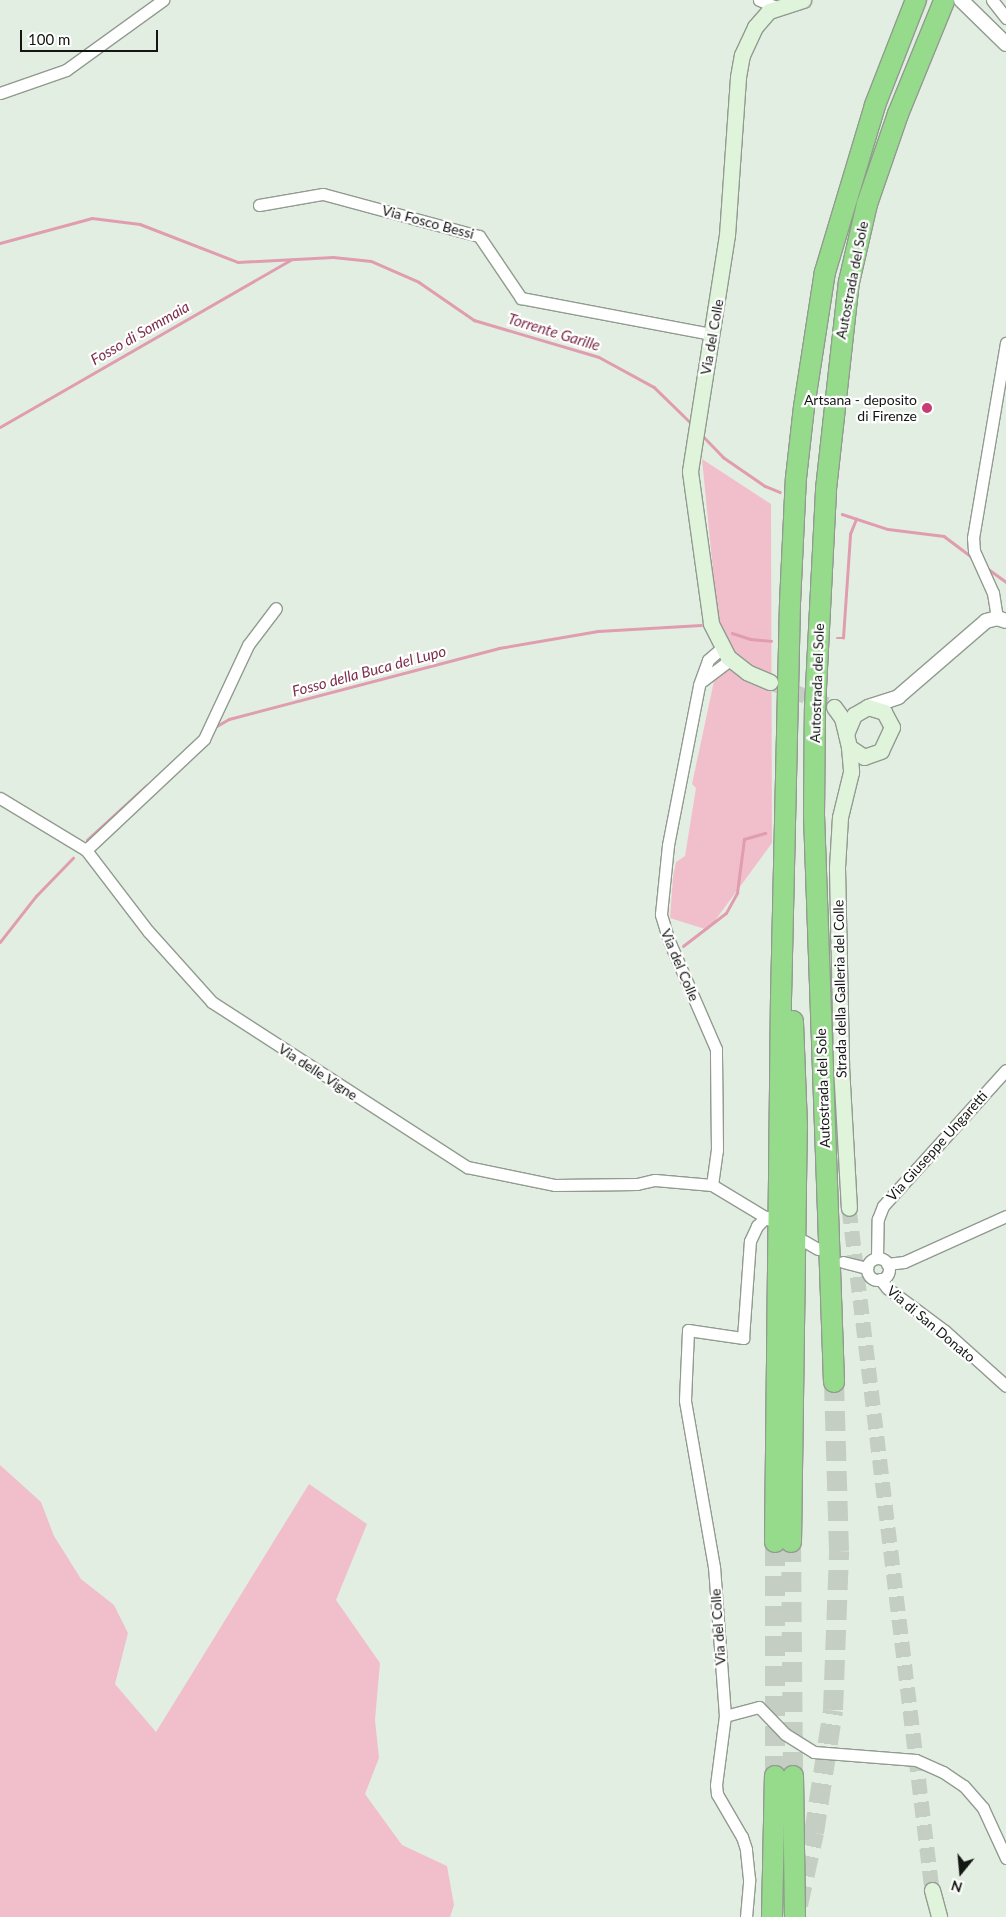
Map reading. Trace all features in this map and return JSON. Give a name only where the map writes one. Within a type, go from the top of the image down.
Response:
[{"type":"highway","name":"Autostrada del Sole","points":[[783,1542],[786,780],[796,478],[804,407],[826,272],[874,105],[916,0]]},
{"type":"highway","name":"Autostrada del Sole","points":[[834,1382],[814,815],[815,708],[826,489],[846,301],[867,204],[898,114],[957,2]]},
{"type":"highway","points":[[772,1917],[784,1776],[795,1917]]},
{"type":"main road","points":[[776,8],[803,0]]},
{"type":"main road","name":"Via del Colle","points":[[726,654],[709,611],[691,493],[692,451],[728,235],[738,77],[742,55],[755,27],[776,8]]},
{"type":"main road","points":[[726,654],[747,672],[770,682]]},
{"type":"main road","points":[[850,772],[884,746],[891,734],[891,721],[880,708],[834,708],[842,718],[847,741],[858,755],[870,756]]},
{"type":"main road","points":[[847,741],[863,709]]},
{"type":"main road","name":"Strada della Galleria del Colle","points":[[847,741],[850,772],[840,817],[837,868],[841,1066],[849,1208]]},
{"type":"main road","points":[[932,1890],[939,1917]]},
{"type":"street","points":[[0,93],[66,70],[163,0]]},
{"type":"street","points":[[759,0],[776,8]]},
{"type":"street","points":[[992,0],[1006,18]]},
{"type":"street","points":[[957,2],[1006,44]]},
{"type":"street","name":"Via Fosco Bessi","points":[[260,206],[322,194],[480,236],[521,298],[712,334]]},
{"type":"street","points":[[863,709],[898,697],[978,627],[1002,619],[993,593],[974,551],[973,538],[1006,343]]},
{"type":"street","points":[[86,850],[204,740],[248,645],[276,608]]},
{"type":"street","name":"Via del Colle","points":[[726,654],[700,685],[668,845],[662,914],[666,934],[716,1049],[716,1150],[712,1186],[768,1219],[757,1226],[750,1241],[742,1338],[688,1330],[686,1400],[714,1567],[725,1716],[716,1784],[717,1794],[742,1837],[746,1849],[749,1879],[746,1917]]},
{"type":"street","points":[[891,721],[898,697]]},
{"type":"street","name":"Via delle Vigne","points":[[0,798],[86,850],[148,931],[212,1002],[467,1168],[555,1184],[638,1184],[655,1180],[712,1186]]},
{"type":"street","name":"Via Giuseppe Ungaretti","points":[[882,1261],[878,1219],[883,1206],[1006,1070]]},
{"type":"street","points":[[882,1261],[888,1273],[880,1279],[871,1278],[867,1268],[871,1260],[904,1262],[1006,1216]]},
{"type":"street","points":[[804,1241],[818,1249]]},
{"type":"street","points":[[843,1262],[867,1268]]},
{"type":"street","name":"Via di San Donato","points":[[880,1279],[886,1288],[945,1331],[1006,1386]]},
{"type":"street","points":[[725,1716],[759,1707],[785,1734],[814,1752],[916,1760],[943,1772],[964,1786],[983,1808],[1006,1858]]},
{"type":"shaded area","points":[[702,459],[771,504],[772,843],[708,930],[670,918],[673,877],[676,862],[685,856],[696,788],[692,784],[717,667],[717,611]]},
{"type":"shaded area","points":[[0,1465],[41,1502],[54,1536],[81,1579],[114,1605],[128,1633],[115,1684],[156,1732],[309,1484],[367,1524],[336,1600],[380,1663],[375,1720],[379,1758],[365,1794],[402,1845],[447,1866],[454,1905],[450,1917],[0,1917]]},
{"type":"waterway","name":"Torrente Garille","points":[[0,243],[92,218],[140,224],[238,262],[333,257],[371,261],[419,282],[474,320],[599,357],[654,387],[692,424]]},
{"type":"waterway","name":"Fosso di Sommaia","points":[[0,427],[290,260]]},
{"type":"waterway","name":"Torrente Garille","points":[[701,434],[723,457],[765,486],[780,492]]},
{"type":"waterway","name":"Torrente Garille","points":[[842,514],[888,529],[944,536],[972,557]]},
{"type":"waterway","name":"Fosso della Buca del Lupo","points":[[837,638],[843,638],[850,534],[856,519]]},
{"type":"waterway","name":"Torrente Garille","points":[[987,568],[1006,582]]},
{"type":"waterway","name":"Fosso della Buca del Lupo","points":[[215,727],[229,719],[499,648],[598,631],[701,625]]},
{"type":"waterway","name":"Fosso della Buca del Lupo","points":[[732,633],[750,639],[771,641]]},
{"type":"waterway","name":"Fosso della Buca del Lupo","points":[[87,840],[146,786]]},
{"type":"waterway","points":[[683,946],[726,913],[737,893],[744,839],[765,833]]},
{"type":"waterway","name":"Fosso della Buca del Lupo","points":[[0,942],[36,896],[73,858]]},
{"type":"tunnel","points":[[770,682],[834,707]]},
{"type":"tunnel","points":[[849,1208],[932,1890]]},
{"type":"tunnel","points":[[798,1905],[814,1833],[833,1710],[839,1551],[834,1382]]},
{"type":"tunnel","points":[[775,1542],[775,1776]]},
{"type":"tunnel","points":[[791,1542],[793,1776]]},
{"type":"place","name":"Artsana - deposito di Firenze","points":[[927,408]]}]
